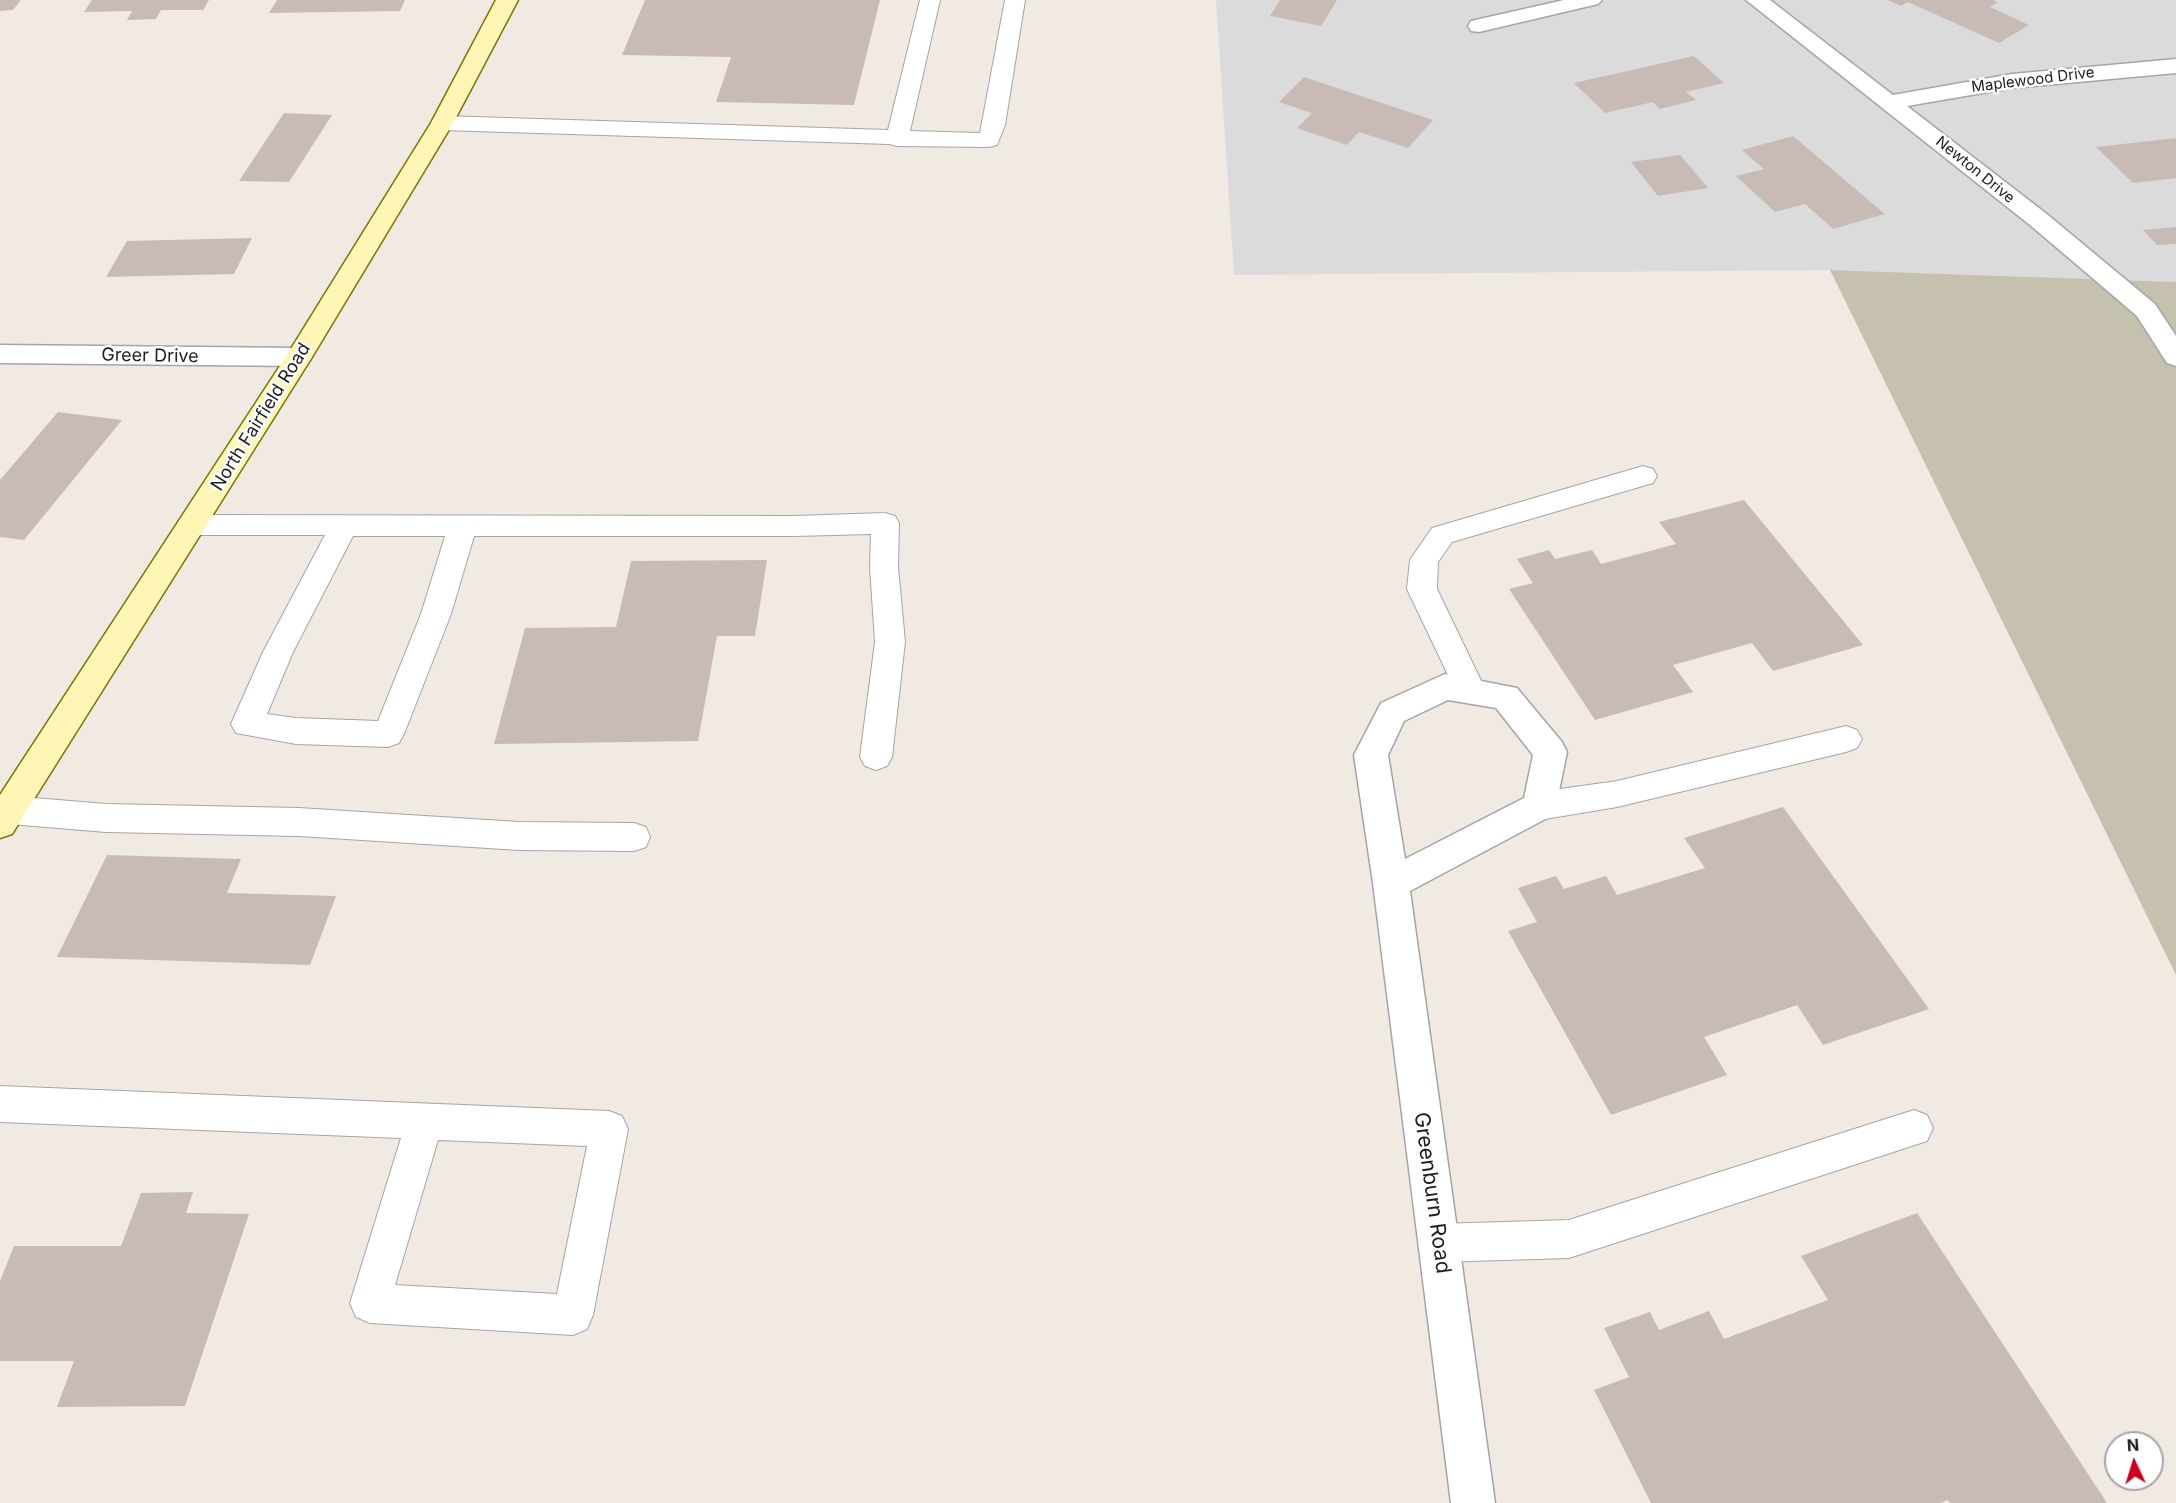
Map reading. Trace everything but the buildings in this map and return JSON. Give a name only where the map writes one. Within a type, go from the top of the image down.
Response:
[{"type":"main road","name":"North Fairfield Road","points":[[5,817],[299,357],[442,123],[507,0]]},
{"type":"street","points":[[1479,26],[1591,0]]},
{"type":"street","name":"Newton Drive","points":[[1757,0],[2039,220],[2146,310],[2176,357]]},
{"type":"street","name":"Maplewood Drive","points":[[1890,102],[2012,81],[2176,66]]},
{"type":"street","name":"Greer Drive","points":[[0,354],[299,357]]},
{"type":"street","name":"Greenburn Road","points":[[1473,1503],[1391,884],[1371,755],[1392,712],[1445,687],[1506,697],[1550,752],[1539,806]]},
{"type":"street","points":[[1391,884],[1539,806]]},
{"type":"lane","points":[[897,139],[930,0]]},
{"type":"lane","points":[[442,123],[897,139],[989,140],[994,125],[1015,0]]},
{"type":"lane","points":[[1471,691],[1422,589],[1424,560],[1442,535],[1643,476]]},
{"type":"lane","points":[[192,525],[794,526],[885,523],[884,567],[890,642],[876,757]]},
{"type":"lane","points":[[345,524],[278,652],[247,724],[296,731],[388,734],[436,614],[463,524]]},
{"type":"lane","points":[[1539,806],[1617,794],[1846,739]]},
{"type":"lane","points":[[5,817],[298,822],[519,837],[634,837]]},
{"type":"lane","points":[[0,1104],[609,1129],[573,1314],[370,1303],[425,1122]]},
{"type":"lane","points":[[1438,1243],[1569,1239],[1914,1128]]},
{"type":"shaded area","points":[[1216,0],[2176,0],[2176,282],[1830,270],[1234,275]]},
{"type":"shaded area","points":[[1830,270],[2176,282],[2176,975]]}]
